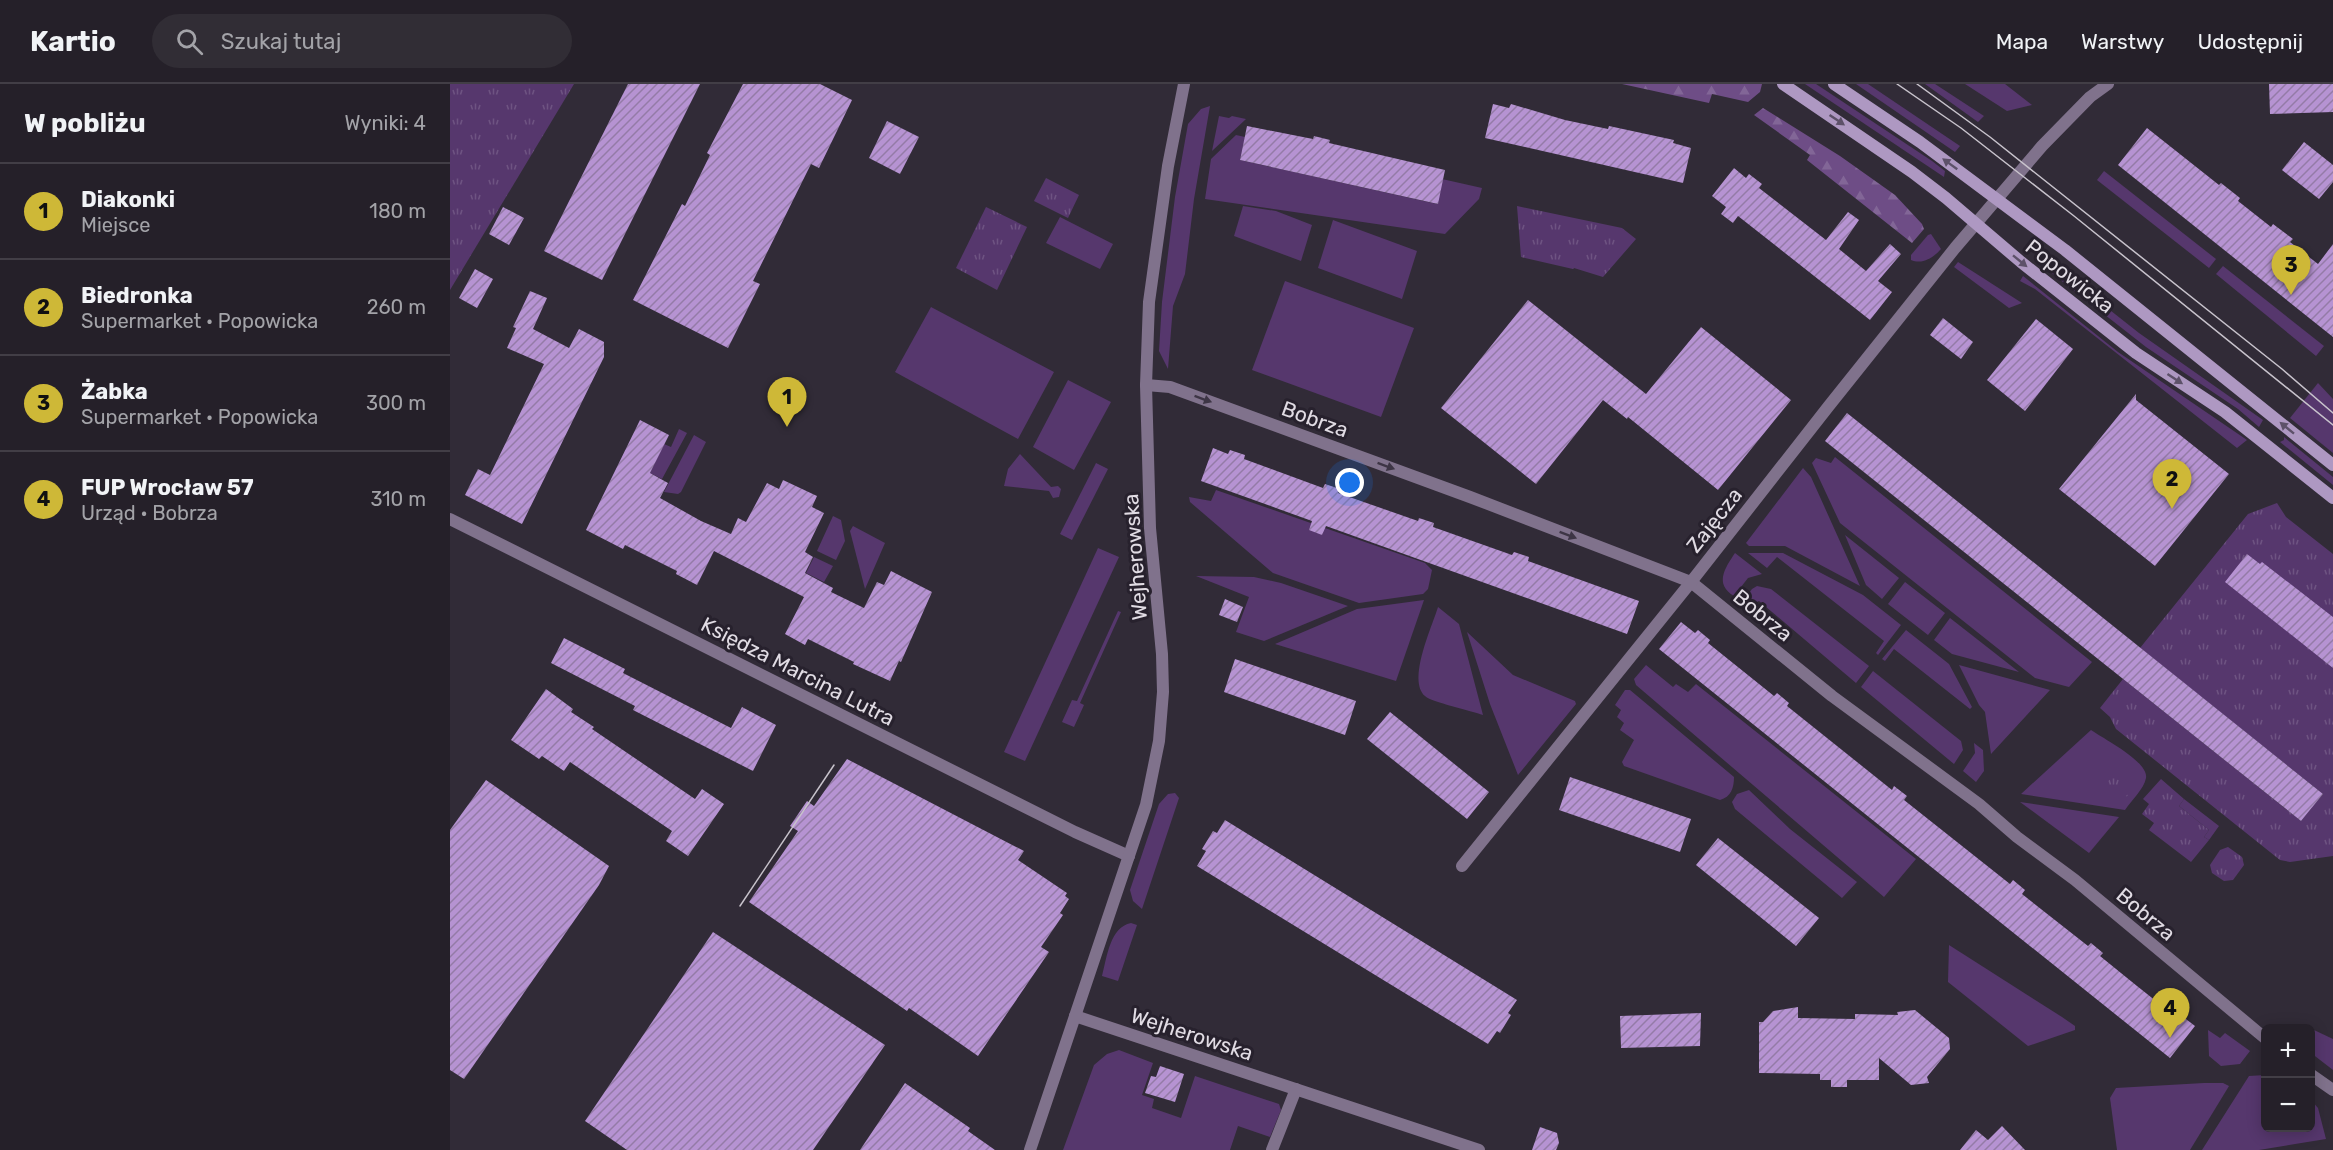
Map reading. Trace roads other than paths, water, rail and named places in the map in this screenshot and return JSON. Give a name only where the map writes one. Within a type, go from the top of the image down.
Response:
[{"type":"street","name":"Wejherowska","points":[[1030,1150],[1146,805],[1159,741],[1163,692],[1162,654],[1150,528],[1146,385],[1149,302],[1168,166],[1185,84]]},
{"type":"street","name":"Popowicka","points":[[1783,84],[1912,172],[2020,262],[2136,353],[2225,412],[2333,498]]},
{"type":"street","name":"Popowicka","points":[[1834,84],[1998,198],[2333,465]]},
{"type":"street","name":"Zajęcza","points":[[1462,866],[1975,224],[2054,134],[2090,97],[2108,84]]},
{"type":"street","name":"Bobrza","points":[[1146,385],[1170,387],[1470,497],[1691,582],[1832,696],[1979,804],[2017,837],[2075,880],[2261,1036]]},
{"type":"street","name":"Księdza Marcina Lutra","points":[[450,519],[1054,822],[1129,856]]},
{"type":"street","name":"Wejherowska","points":[[1075,1016],[1479,1150]]},
{"type":"street","points":[[2315,1077],[2333,1090]]},
{"type":"street","points":[[1272,1150],[1296,1089]]},
{"type":"tram line","points":[[1897,84],[1961,128],[2074,216],[2333,425]]},
{"type":"tram line","points":[[1917,84],[1990,137],[2282,369],[2333,413]]},
{"type":"tram line","points":[[740,906],[834,765]]},
{"type":"place","name":"Żabka","points":[[2291,295]]},
{"type":"place","name":"Diakonki","points":[[787,427]]},
{"type":"place","name":"Biedronka","points":[[2172,509]]},
{"type":"place","name":"FUP Wrocław 57","points":[[2170,1038]]}]
